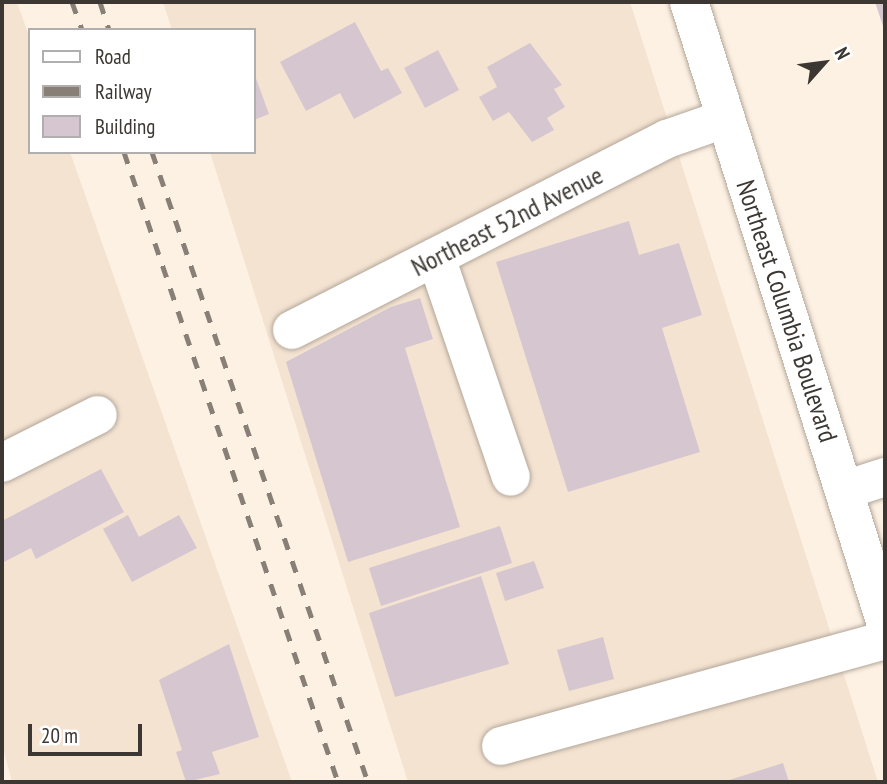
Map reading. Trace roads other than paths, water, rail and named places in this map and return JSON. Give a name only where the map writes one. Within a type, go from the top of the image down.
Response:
[{"type":"main road","name":"Northeast Columbia Boulevard","points":[[689,2],[885,621]]},
{"type":"main road","name":"Northeast 52nd Avenue","points":[[292,330],[667,139],[724,119]]},
{"type":"main road","points":[[436,257],[511,477]]},
{"type":"main road","points":[[2,463],[98,415]]},
{"type":"main road","points":[[845,491],[885,477]]},
{"type":"main road","points":[[501,746],[885,639]]},
{"type":"railway","points":[[72,2],[81,28]]},
{"type":"railway","points":[[100,2],[108,28]]},
{"type":"railway","points":[[125,154],[338,782]]},
{"type":"railway","points":[[153,154],[368,782]]}]
